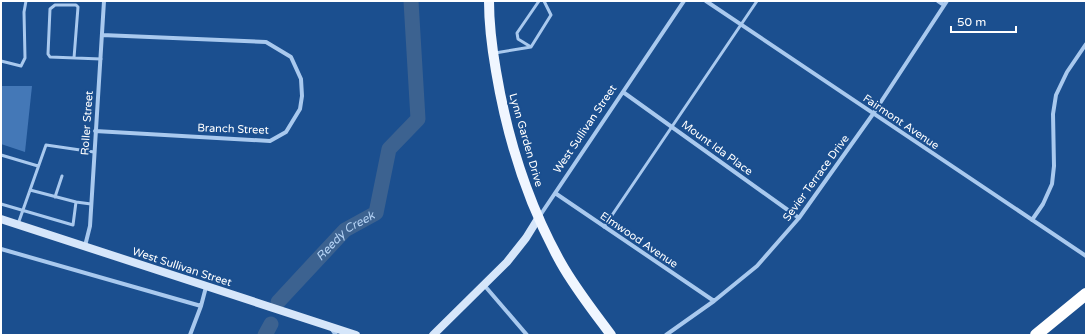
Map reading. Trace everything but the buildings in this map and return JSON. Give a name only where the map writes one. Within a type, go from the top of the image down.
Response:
[{"type":"highway","points":[[1036,335],[1086,294]]},
{"type":"main road","name":"Lynn Garden Drive","points":[[489,1],[493,54],[510,132],[522,174],[539,217],[561,263],[611,335]]},
{"type":"street","name":"Roller Street","points":[[85,246],[90,226],[104,1]]},
{"type":"street","name":"West Sullivan Street","points":[[433,335],[507,262],[526,238],[684,1]]},
{"type":"street","name":"Fairmont Avenue","points":[[706,1],[1086,256]]},
{"type":"street","points":[[938,1],[944,6]]},
{"type":"street","name":"Sevier Terrace Drive","points":[[666,335],[714,301],[757,266],[799,218],[874,114],[948,1]]},
{"type":"street","name":"Branch Street","points":[[95,131],[270,141],[286,132],[300,109],[302,96],[301,79],[291,57],[266,42],[102,35]]},
{"type":"street","points":[[1032,220],[1043,204],[1052,184],[1054,166],[1053,114],[1056,95],[1067,72],[1086,44]]},
{"type":"street","name":"Mount Ida Place","points":[[624,92],[799,218]]},
{"type":"street","name":"Elmwood Avenue","points":[[555,193],[714,301]]},
{"type":"street","name":"West Sullivan Street","points":[[1,219],[356,335]]},
{"type":"street","points":[[1,249],[201,306]]},
{"type":"street","points":[[484,285],[527,335]]},
{"type":"street","points":[[190,335],[201,306],[206,287]]},
{"type":"street","points":[[330,327],[336,335]]},
{"type":"lane","points":[[1,61],[21,66],[25,58],[24,12],[26,1]]},
{"type":"lane","points":[[531,47],[518,39],[517,33],[539,1]]},
{"type":"lane","points":[[493,54],[531,47],[551,15],[544,1]]},
{"type":"lane","points":[[604,227],[756,1]]},
{"type":"lane","points":[[74,58],[78,7],[76,5],[55,5],[50,9],[48,54],[50,57],[74,58],[101,59]]},
{"type":"lane","points":[[17,224],[46,145],[94,152]]},
{"type":"lane","points":[[1,154],[38,166]]},
{"type":"lane","points":[[55,197],[62,176]]},
{"type":"lane","points":[[30,190],[76,202],[91,204]]},
{"type":"lane","points":[[1,204],[73,225],[76,202]]},
{"type":"waterway","name":"Reedy Creek","points":[[278,302],[345,230],[376,213],[389,149],[418,119],[411,1]]},
{"type":"waterway","name":"Reedy Creek","points":[[265,335],[271,324]]}]
